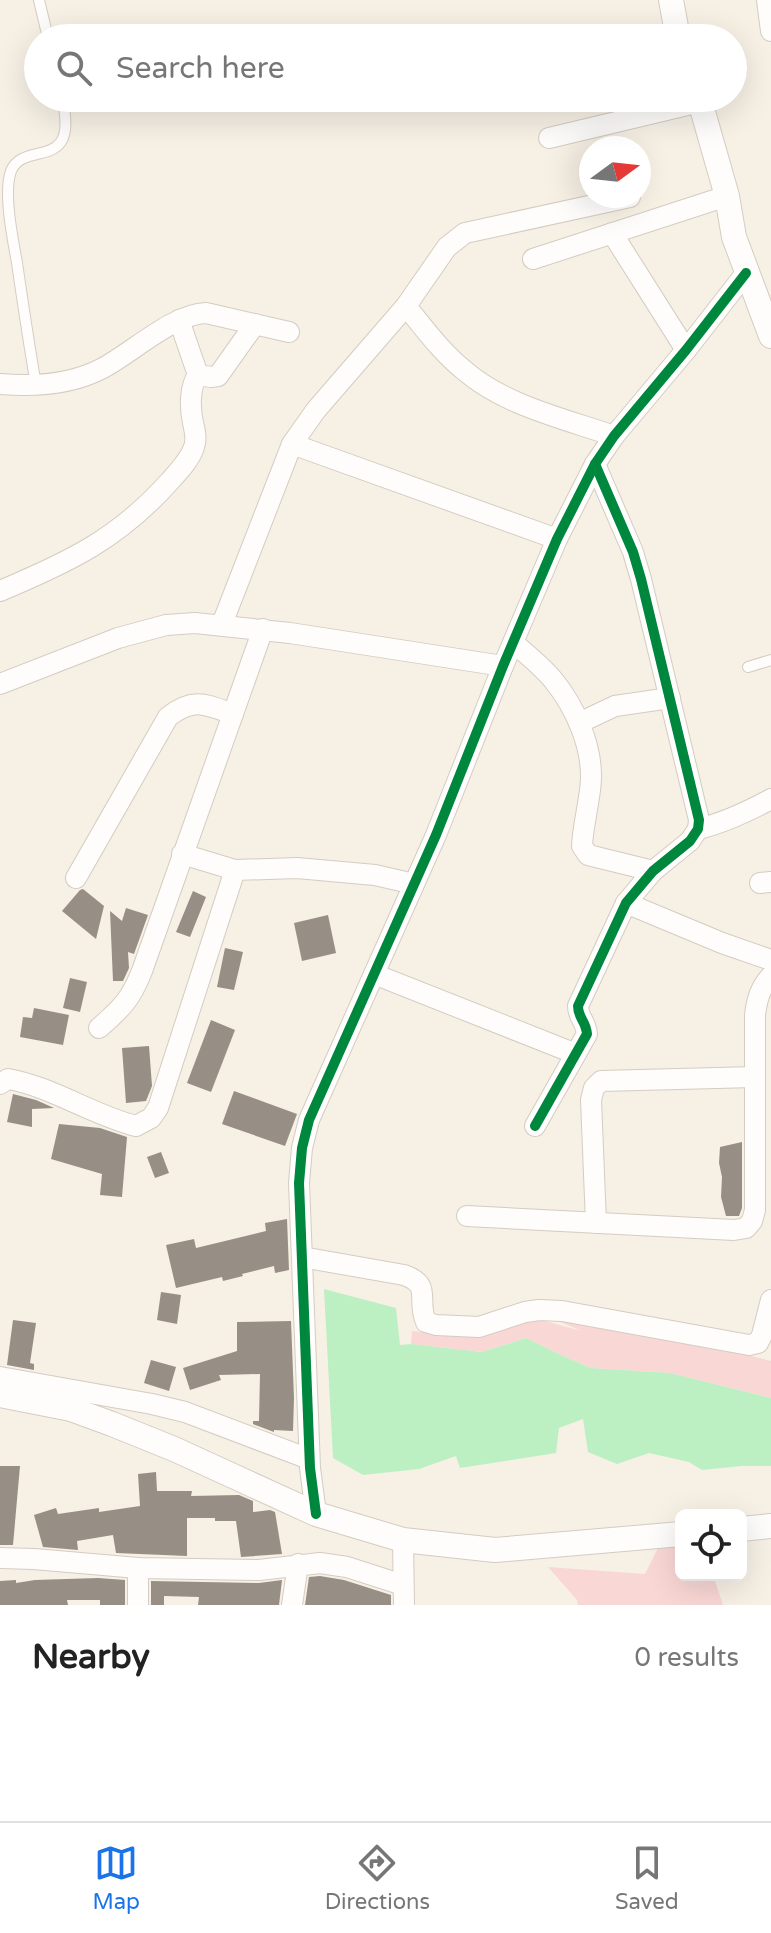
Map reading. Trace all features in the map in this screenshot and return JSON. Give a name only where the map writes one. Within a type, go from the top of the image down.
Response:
[{"type":"street","points":[[671,0],[675,24]]},
{"type":"street","points":[[767,0],[771,31]]},
{"type":"street","points":[[549,138],[652,112]]},
{"type":"street","points":[[702,112],[727,196],[734,237],[771,336]]},
{"type":"street","points":[[533,259],[727,196]]},
{"type":"street","points":[[222,624],[292,444],[316,410],[406,306],[447,247],[465,233],[580,208]]},
{"type":"street","points":[[612,233],[686,350]]},
{"type":"street","points":[[316,1514],[309,1459],[299,1183],[302,1148],[309,1120],[436,835],[557,539],[595,464],[614,436],[746,273]]},
{"type":"street","points":[[406,306],[441,347],[465,371],[486,386],[510,399],[614,436]]},
{"type":"street","points":[[0,384],[36,385],[73,380],[101,369],[179,320],[197,313],[289,332]]},
{"type":"street","points":[[179,320],[198,375]]},
{"type":"street","points":[[198,375],[218,376],[255,324]]},
{"type":"street","points":[[0,591],[53,569],[95,546],[154,498],[195,446],[191,408],[194,381],[198,375]]},
{"type":"street","points":[[292,444],[557,539]]},
{"type":"street","points":[[535,1126],[587,1034],[578,1006],[626,903],[653,871],[690,841],[698,829],[699,820],[641,579],[633,552],[595,464]]},
{"type":"street","points":[[0,684],[118,638],[180,624],[222,624],[263,629],[503,666]]},
{"type":"street","points":[[99,1028],[121,1009],[133,993],[263,629]]},
{"type":"street","points":[[514,643],[553,679],[579,723],[591,778],[582,846],[588,855],[653,871]]},
{"type":"street","points":[[579,723],[615,706],[670,698]]},
{"type":"street","points":[[76,878],[168,717],[180,707],[194,703],[207,704],[233,714]]},
{"type":"street","points":[[698,829],[717,825],[771,799]]},
{"type":"street","points":[[182,854],[235,870],[297,868],[375,875],[414,884]]},
{"type":"street","points":[[0,1084],[8,1079],[27,1082],[117,1121],[136,1126],[151,1118],[158,1108],[235,870]]},
{"type":"street","points":[[626,903],[771,960]]},
{"type":"street","points":[[374,974],[576,1054]]},
{"type":"street","points":[[467,1216],[734,1230],[746,1228],[755,1210],[755,1015],[762,986],[771,976]]},
{"type":"street","points":[[596,1223],[591,1100],[594,1088],[601,1081],[755,1077]]},
{"type":"street","points":[[302,1257],[416,1279],[423,1287],[422,1313],[426,1322],[436,1325],[479,1327],[525,1312],[562,1311],[749,1345],[758,1343],[762,1335],[771,1300]]},
{"type":"street","points":[[0,1377],[185,1412],[309,1459]]},
{"type":"street","points":[[0,1395],[71,1409],[174,1449],[316,1514],[403,1540],[495,1550],[675,1535]]},
{"type":"street","points":[[747,1528],[771,1526]]},
{"type":"street","points":[[0,1558],[138,1568],[259,1570],[320,1563],[347,1567],[404,1595],[403,1540]]},
{"type":"street","points":[[292,1605],[298,1564]]},
{"type":"street","points":[[138,1568],[138,1605]]},
{"type":"lane","points":[[39,0],[45,24]]},
{"type":"lane","points":[[36,385],[11,220],[11,171],[19,161],[53,150],[62,139],[66,124],[64,112]]},
{"type":"lane","points":[[748,667],[771,660]]},
{"type":"shaded area","points":[[324,1289],[396,1308],[400,1345],[482,1352],[526,1338],[591,1368],[670,1373],[771,1398],[771,1466],[702,1470],[689,1462],[649,1453],[617,1464],[588,1452],[583,1419],[559,1428],[556,1453],[460,1468],[456,1456],[419,1469],[363,1475],[333,1458]]},
{"type":"shaded area","points":[[529,1317],[582,1331],[548,1317],[662,1333],[771,1361],[771,1398],[670,1373],[591,1368],[526,1338],[482,1352],[411,1344],[412,1331],[481,1338]]},
{"type":"shaded area","points":[[665,1534],[675,1536],[675,1581],[715,1581],[723,1605],[578,1605],[548,1567],[645,1574]]},
{"type":"building","points":[[83,889],[104,906],[96,939],[62,911]]},
{"type":"building","points":[[193,891],[206,897],[190,937],[176,932]]},
{"type":"building","points":[[126,908],[148,915],[134,954],[128,952],[129,968],[123,981],[113,981],[110,911],[122,921]]},
{"type":"building","points":[[328,915],[336,953],[302,961],[294,923]]},
{"type":"building","points":[[225,948],[243,952],[234,990],[217,987]]},
{"type":"building","points":[[70,978],[87,982],[80,1012],[63,1008]]},
{"type":"building","points":[[34,1008],[69,1015],[63,1045],[20,1037],[23,1017],[32,1018]]},
{"type":"building","points":[[211,1020],[235,1030],[211,1092],[187,1083]]},
{"type":"building","points":[[149,1046],[152,1086],[146,1101],[126,1103],[122,1048]]},
{"type":"building","points":[[234,1091],[297,1114],[285,1146],[222,1124]]},
{"type":"building","points":[[13,1094],[54,1108],[32,1109],[32,1127],[7,1122]]},
{"type":"building","points":[[59,1124],[100,1128],[127,1137],[122,1197],[100,1195],[102,1174],[51,1159]]},
{"type":"building","points":[[742,1142],[742,1208],[739,1216],[726,1216],[721,1197],[720,1147]]},
{"type":"building","points":[[161,1152],[169,1173],[155,1178],[147,1157]]},
{"type":"building","points":[[287,1219],[289,1270],[275,1273],[274,1266],[223,1281],[222,1277],[176,1288],[166,1245],[194,1239],[196,1248],[266,1231],[265,1223]]},
{"type":"building","points":[[161,1292],[181,1295],[177,1324],[157,1320]]},
{"type":"building","points":[[13,1320],[36,1323],[30,1363],[34,1364],[34,1370],[7,1365]]},
{"type":"building","points":[[291,1321],[293,1431],[274,1432],[253,1424],[253,1421],[259,1421],[260,1374],[219,1375],[221,1380],[190,1390],[183,1368],[237,1351],[237,1322]]},
{"type":"building","points":[[151,1360],[176,1367],[169,1391],[144,1383]]},
{"type":"building","points":[[0,1466],[20,1466],[13,1545],[0,1545]]},
{"type":"building","points":[[156,1472],[157,1491],[192,1491],[191,1496],[239,1495],[253,1501],[253,1512],[275,1512],[282,1554],[241,1557],[236,1521],[215,1521],[215,1518],[187,1518],[187,1556],[116,1553],[113,1535],[77,1541],[78,1550],[43,1547],[34,1515],[56,1508],[58,1514],[140,1506],[138,1474]]},
{"type":"building","points":[[320,1576],[391,1595],[391,1605],[305,1605],[309,1577]]},
{"type":"building","points":[[98,1578],[125,1580],[125,1605],[100,1605],[100,1600],[67,1600],[68,1605],[0,1605],[0,1581],[16,1580],[16,1583]]},
{"type":"building","points":[[282,1580],[279,1605],[198,1605],[199,1597],[164,1596],[164,1605],[151,1605],[151,1581],[259,1583]]},
{"type":"cycle path","points":[[316,1514],[310,1468],[299,1183],[302,1148],[309,1120],[436,835],[557,539],[595,464],[614,436],[746,273]]},
{"type":"cycle path","points":[[535,1126],[587,1034],[578,1006],[626,903],[653,871],[690,841],[698,829],[699,820],[641,579],[633,552],[595,464]]}]
